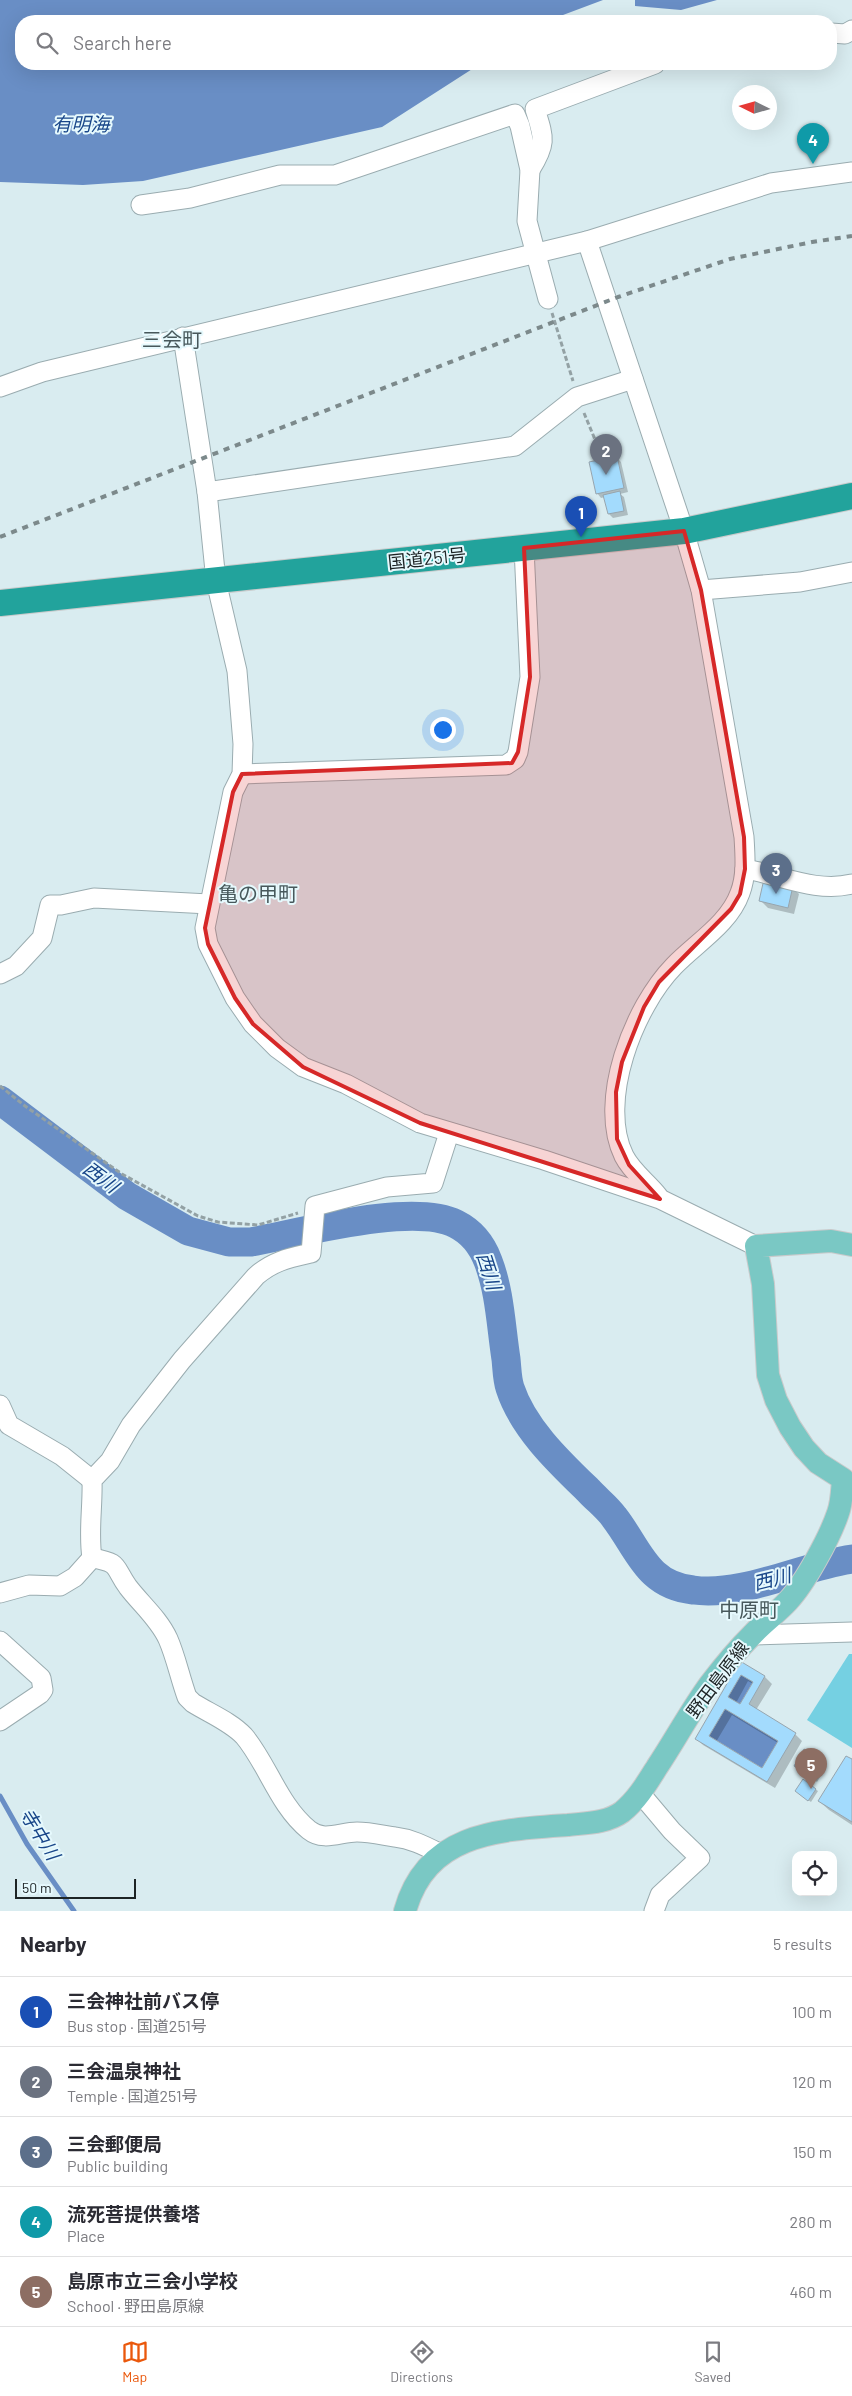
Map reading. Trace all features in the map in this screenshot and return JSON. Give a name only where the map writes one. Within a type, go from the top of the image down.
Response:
[{"type":"highway","name":"国道251号","points":[[0,603],[684,531],[852,496]]},
{"type":"main road","points":[[756,1246],[830,1241],[852,1244]]},
{"type":"main road","name":"野田島原線","points":[[405,1911],[416,1883],[441,1854],[458,1843],[502,1830],[592,1823],[608,1819],[622,1812],[640,1793],[710,1684],[752,1635],[788,1601],[799,1587],[818,1555],[838,1513],[848,1480],[818,1463],[804,1448],[790,1427],[776,1400],[768,1375],[763,1284],[756,1246]]},
{"type":"street","points":[[837,33],[845,34],[852,30]]},
{"type":"street","points":[[530,170],[542,148],[542,130],[535,109],[639,70]]},
{"type":"street","points":[[141,205],[190,198],[280,175],[335,175],[515,114],[520,126],[530,170],[527,221],[534,253],[548,299]]},
{"type":"street","points":[[0,387],[42,372],[587,241],[771,183],[852,172]]},
{"type":"street","points":[[587,241],[684,531],[701,590],[744,837],[746,869],[740,894],[731,910],[719,925],[659,982],[644,1006],[622,1062],[616,1092],[615,1120],[617,1139],[629,1165],[660,1199]]},
{"type":"street","points":[[183,337],[207,492],[216,581],[237,671],[243,744],[242,774],[233,792],[205,928],[208,944],[235,998],[253,1024],[271,1042],[304,1067],[346,1084],[420,1123],[544,1160],[660,1199],[756,1246]]},
{"type":"street","points":[[207,492],[515,446],[578,397],[633,379]]},
{"type":"street","points":[[242,774],[506,765],[512,763],[518,752],[530,677],[524,548]]},
{"type":"street","points":[[701,590],[800,582],[852,572]]},
{"type":"street","points":[[746,869],[812,886],[840,887],[852,884]]},
{"type":"street","points":[[0,974],[16,966],[42,938],[50,905],[61,905],[94,898],[209,904]]},
{"type":"street","points":[[92,1558],[89,1538],[93,1507],[92,1480],[110,1461],[131,1425],[182,1360],[256,1276],[278,1260],[311,1253],[315,1209],[387,1187],[433,1183],[449,1133]]},
{"type":"street","points":[[0,1405],[9,1425],[62,1456],[92,1480]]},
{"type":"street","points":[[0,1593],[29,1585],[60,1586],[75,1577],[92,1558]]},
{"type":"street","points":[[92,1558],[110,1561],[116,1565],[128,1587],[142,1601],[168,1639],[187,1697],[193,1703],[238,1730],[245,1738],[277,1791],[309,1830],[319,1835],[330,1837],[356,1832],[413,1840],[441,1854]]},
{"type":"street","points":[[752,1635],[852,1632]]},
{"type":"street","points":[[0,1641],[41,1678],[43,1684],[40,1694],[0,1721]]},
{"type":"street","points":[[640,1793],[672,1832],[700,1858],[660,1895],[654,1911]]},
{"type":"path","points":[[548,299],[578,397]]},
{"type":"path","points":[[585,415],[601,454]]},
{"type":"path","points":[[0,1086],[25,1106],[122,1174],[198,1216],[218,1222],[258,1225],[315,1209]]},
{"type":"highlighted area","points":[[684,531],[701,590],[744,837],[745,869],[740,894],[731,909],[659,982],[644,1007],[622,1062],[616,1092],[617,1139],[629,1165],[660,1199],[420,1123],[303,1067],[253,1024],[235,998],[208,944],[205,928],[233,792],[242,774],[512,763],[518,752],[530,677],[524,548]]},
{"type":"shaded area","points":[[849,1654],[852,1654],[852,1748],[807,1720]]},
{"type":"water","name":"有明海","points":[[0,0],[603,0],[563,15],[15,15],[15,70],[471,70],[382,127],[143,181],[83,185],[0,182]]},
{"type":"water","points":[[635,0],[717,0],[681,10],[635,6]]},
{"type":"water","points":[[741,1675],[753,1682],[740,1704],[728,1697]]},
{"type":"water","points":[[725,1709],[778,1741],[762,1768],[709,1736]]},
{"type":"building","points":[[617,456],[624,488],[596,494],[589,462]]},
{"type":"building","points":[[620,491],[624,511],[608,514],[603,495]]},
{"type":"building","points":[[764,879],[793,886],[788,908],[759,901]]},
{"type":"building","points":[[740,1661],[765,1676],[749,1704],[796,1733],[767,1782],[695,1739]],"holes":[[[741,1675],[753,1682],[740,1704],[728,1697]],[[725,1709],[778,1741],[762,1768],[709,1736]]]},
{"type":"building","points":[[804,1749],[823,1761],[812,1778],[794,1766]]},
{"type":"building","points":[[846,1756],[852,1759],[852,1822],[818,1801]]},
{"type":"building","points":[[803,1779],[816,1789],[808,1801],[795,1791]]},
{"type":"waterway","name":"西川","points":[[0,1100],[127,1196],[188,1231],[229,1242],[251,1242],[356,1221],[413,1216],[437,1218],[456,1224],[467,1231],[483,1250],[492,1273],[500,1310],[509,1385],[516,1403],[543,1444],[611,1513],[645,1564],[664,1581],[677,1587],[693,1590],[732,1589],[852,1559]]},
{"type":"waterway","name":"寺中川","points":[[0,1796],[27,1844],[74,1911]]},
{"type":"railway","points":[[0,537],[618,297],[730,259],[812,242],[852,236]]},
{"type":"place","name":"流死菩提供養塔","points":[[813,164]]},
{"type":"place","name":"三会温泉神社","points":[[606,475]]},
{"type":"place","name":"三会神社前バス停","points":[[581,537]]},
{"type":"place","name":"三会郵便局","points":[[776,894]]},
{"type":"place","name":"島原市立三会小学校","points":[[811,1789]]},
{"type":"district","name":"三会町","points":[[172,340]]},
{"type":"district","name":"亀の甲町","points":[[258,894]]},
{"type":"district","name":"中原町","points":[[749,1610]]}]
